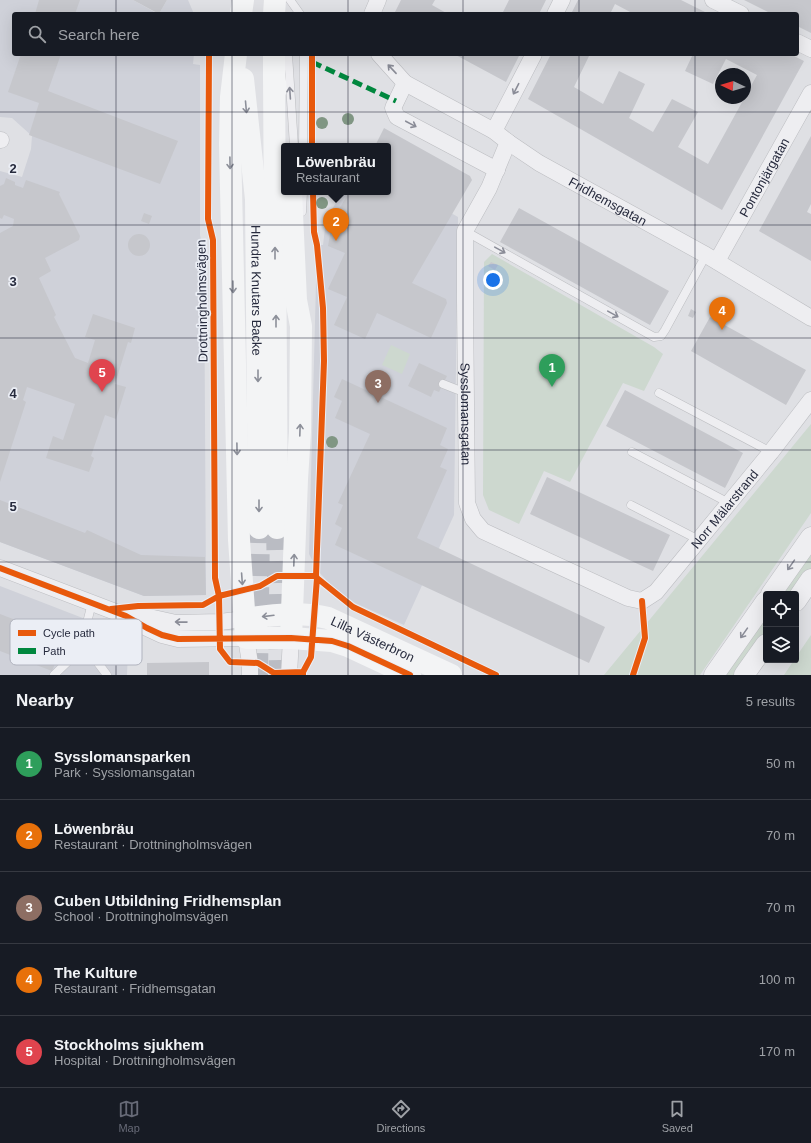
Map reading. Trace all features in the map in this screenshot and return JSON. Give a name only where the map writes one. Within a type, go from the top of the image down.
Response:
[{"type":"main road","points":[[241,12],[243,0]]},
{"type":"main road","points":[[274,12],[276,0]]},
{"type":"main road","points":[[236,56],[231,97],[230,151],[239,540],[245,628]]},
{"type":"main road","name":"Hundra Knutars Backe","points":[[241,56],[256,199],[268,528],[274,64]]},
{"type":"main road","points":[[274,64],[284,143]]},
{"type":"main road","points":[[291,195],[296,300],[301,326],[300,432],[291,638]]},
{"type":"main road","name":"Lilla Västerbron","points":[[245,628],[292,613],[314,614],[328,618],[451,675]]},
{"type":"main road","name":"Lilla Västerbron","points":[[245,628],[291,638],[332,641],[348,646],[410,675]]},
{"type":"street","points":[[373,12],[378,0]]},
{"type":"street","points":[[556,12],[562,0]]},
{"type":"street","points":[[713,0],[738,12]]},
{"type":"street","points":[[799,43],[811,48]]},
{"type":"street","name":"Fridhemsgatan","points":[[381,56],[405,83],[494,131],[539,163],[711,258],[811,318]]},
{"type":"street","points":[[494,131],[533,56]]},
{"type":"street","points":[[405,83],[393,108],[397,117],[497,170]]},
{"type":"street","name":"Pontonjärgatan","points":[[711,258],[811,93]]},
{"type":"street","name":"Sysslomansgatan","points":[[508,142],[497,170],[466,231],[464,301],[467,502],[473,519],[483,531],[628,598]]},
{"type":"street","name":"Norr Mälarstrand","points":[[628,598],[642,602],[656,592],[771,452],[811,400]]},
{"type":"street","points":[[773,591],[811,537]]},
{"type":"street","points":[[0,568],[126,616],[149,617],[176,622],[220,622],[245,628],[250,663],[250,675]]},
{"type":"street","points":[[799,597],[811,579]]},
{"type":"street","points":[[714,675],[763,605]]},
{"type":"street","points":[[289,675],[291,638]]},
{"type":"street","points":[[744,675],[763,648]]},
{"type":"lane","points":[[276,0],[282,12]]},
{"type":"lane","points":[[290,0],[299,12]]},
{"type":"lane","points":[[288,56],[294,143]]},
{"type":"lane","points":[[303,143],[304,56]]},
{"type":"lane","points":[[302,195],[302,224]]},
{"type":"lane","points":[[466,231],[654,337],[661,336],[711,258]]},
{"type":"lane","points":[[301,326],[302,247]]},
{"type":"lane","points":[[443,384],[466,393]]},
{"type":"lane","points":[[659,393],[771,452]]},
{"type":"lane","points":[[632,452],[729,503]]},
{"type":"lane","points":[[631,505],[699,540]]},
{"type":"lane","points":[[88,619],[92,603]]},
{"type":"lane","points":[[54,675],[64,665]]},
{"type":"lane","points":[[100,665],[107,675]]},
{"type":"shaded area","points":[[0,0],[133,0],[154,12],[12,12],[12,56],[194,56],[193,64],[200,65],[200,235],[201,240],[204,242],[206,595],[144,596],[0,542],[0,171],[22,177],[31,149],[32,136],[12,118],[0,117]]},
{"type":"shaded area","points":[[167,0],[188,0],[193,12],[160,12]]},
{"type":"shaded area","points":[[391,179],[458,217],[454,515],[404,625],[355,603],[331,585],[318,571],[309,554],[317,245],[323,245],[326,220],[340,195],[391,195]]},
{"type":"shaded area","points":[[492,254],[654,347],[663,354],[644,391],[623,383],[570,482],[544,471],[519,524],[489,510],[483,495],[484,262]]},
{"type":"shaded area","points":[[391,345],[410,354],[402,374],[382,365]]},
{"type":"shaded area","points":[[811,424],[811,513],[700,675],[604,675]]},
{"type":"shaded area","points":[[811,553],[811,573],[798,591],[784,591]]},
{"type":"shaded area","points":[[0,586],[85,619],[10,619],[10,665],[127,665],[127,675],[0,675]]},
{"type":"shaded area","points":[[763,621],[763,641],[740,675],[726,675]]},
{"type":"shaded area","points":[[811,635],[811,675],[784,675],[792,663],[799,663],[799,653]]},
{"type":"building","points":[[39,0],[80,0],[76,12],[36,12]]},
{"type":"building","points":[[133,0],[167,0],[160,12],[155,12]]},
{"type":"building","points":[[401,0],[435,0],[432,5],[444,12],[395,12]]},
{"type":"building","points":[[509,0],[546,0],[540,12],[503,12]]},
{"type":"building","points":[[578,0],[681,0],[705,12],[630,12],[615,4],[611,12],[572,12]]},
{"type":"building","points":[[744,0],[811,0],[811,33],[799,27],[799,12],[768,12]]},
{"type":"building","points":[[20,56],[60,56],[48,91],[178,141],[160,184],[29,135],[39,103],[8,92]]},
{"type":"building","points":[[458,56],[519,56],[506,82]]},
{"type":"building","points":[[550,56],[589,56],[574,87],[603,104],[619,71],[645,84],[629,118],[653,132],[672,99],[698,112],[678,147],[708,164],[741,104],[751,104],[751,86],[757,75],[751,72],[751,68],[743,68],[726,59],[721,68],[715,68],[715,80],[713,84],[685,71],[692,56],[794,56],[804,61],[722,210],[528,99]]},
{"type":"building","points":[[384,128],[470,176],[472,180],[412,283],[446,299],[447,303],[431,338],[377,313],[365,339],[334,325],[347,297],[328,289],[345,253],[328,246],[332,222],[347,195],[391,195],[391,143],[376,143]]},
{"type":"building","points":[[811,136],[811,204],[807,212],[811,214],[811,261],[759,231]]},
{"type":"building","points":[[6,178],[15,182],[15,185],[23,188],[26,180],[60,192],[59,194],[80,236],[79,240],[45,258],[51,271],[39,278],[56,315],[54,317],[75,358],[88,363],[95,340],[85,337],[93,314],[135,328],[131,343],[128,342],[115,384],[126,387],[116,419],[105,415],[91,456],[94,458],[89,472],[46,458],[53,436],[63,440],[75,404],[27,387],[23,400],[26,402],[0,482],[0,233],[13,226],[14,219],[4,215],[2,219],[0,218],[0,186],[4,184]]},
{"type":"building","points":[[519,208],[669,291],[650,325],[500,242]]},
{"type":"building","points":[[144,213],[152,216],[149,224],[141,221]]},
{"type":"building","points":[[139,234],[147,237],[150,245],[147,253],[139,256],[131,253],[128,245],[131,237]]},
{"type":"building","points":[[491,262],[498,265],[495,270],[488,266]]},
{"type":"building","points":[[691,309],[696,312],[693,318],[688,316]]},
{"type":"building","points":[[710,317],[806,370],[786,405],[691,351]]},
{"type":"building","points":[[419,363],[447,376],[439,392],[434,390],[431,397],[408,386]]},
{"type":"building","points":[[342,379],[447,428],[440,445],[448,449],[440,467],[447,470],[417,538],[605,627],[589,663],[335,545],[342,528],[335,524],[343,505],[338,503],[370,434],[335,418],[342,401],[334,397]]},
{"type":"building","points":[[625,390],[743,453],[725,488],[606,426]]},
{"type":"building","points":[[547,477],[670,535],[653,571],[530,514]]},
{"type":"building","points":[[0,500],[85,533],[87,530],[141,555],[205,557],[206,595],[144,596],[0,542]]},
{"type":"building","points":[[0,614],[13,619],[10,619],[10,655],[0,651]]},
{"type":"building","points":[[209,662],[209,675],[147,675],[147,663]]},
{"type":"building","points":[[36,665],[54,665],[52,671]]},
{"type":"tunnel","points":[[257,675],[259,528]]},
{"type":"tunnel","points":[[277,528],[280,675]]},
{"type":"marked path","points":[[312,62],[396,101]]},
{"type":"cycle path","name":"Drottningholmsvägen","points":[[209,56],[208,219],[213,240],[215,578],[219,596],[220,649],[230,662],[258,663],[274,673],[303,672]]},
{"type":"cycle path","points":[[312,56],[312,143]]},
{"type":"cycle path","points":[[303,675],[303,672],[311,657],[317,578],[324,361],[323,308],[317,245],[314,232],[313,195]]},
{"type":"cycle path","points":[[0,568],[131,619]]},
{"type":"cycle path","points":[[111,609],[138,606],[203,605],[219,596],[260,586],[277,576],[316,576]]},
{"type":"cycle path","points":[[317,578],[353,607],[496,675]]},
{"type":"cycle path","points":[[633,675],[645,638],[642,601]]},
{"type":"cycle path","points":[[142,625],[162,635],[178,639],[291,638],[332,641],[348,646],[410,675]]},
{"type":"place","name":"Löwenbräu","points":[[336,241]]},
{"type":"place","name":"The Kulture","points":[[722,330]]},
{"type":"place","name":"Sysslomansparken","points":[[552,387]]},
{"type":"place","name":"Stockholms sjukhem","points":[[102,392]]},
{"type":"place","name":"Cuben Utbildning Fridhemsplan","points":[[378,403]]}]
